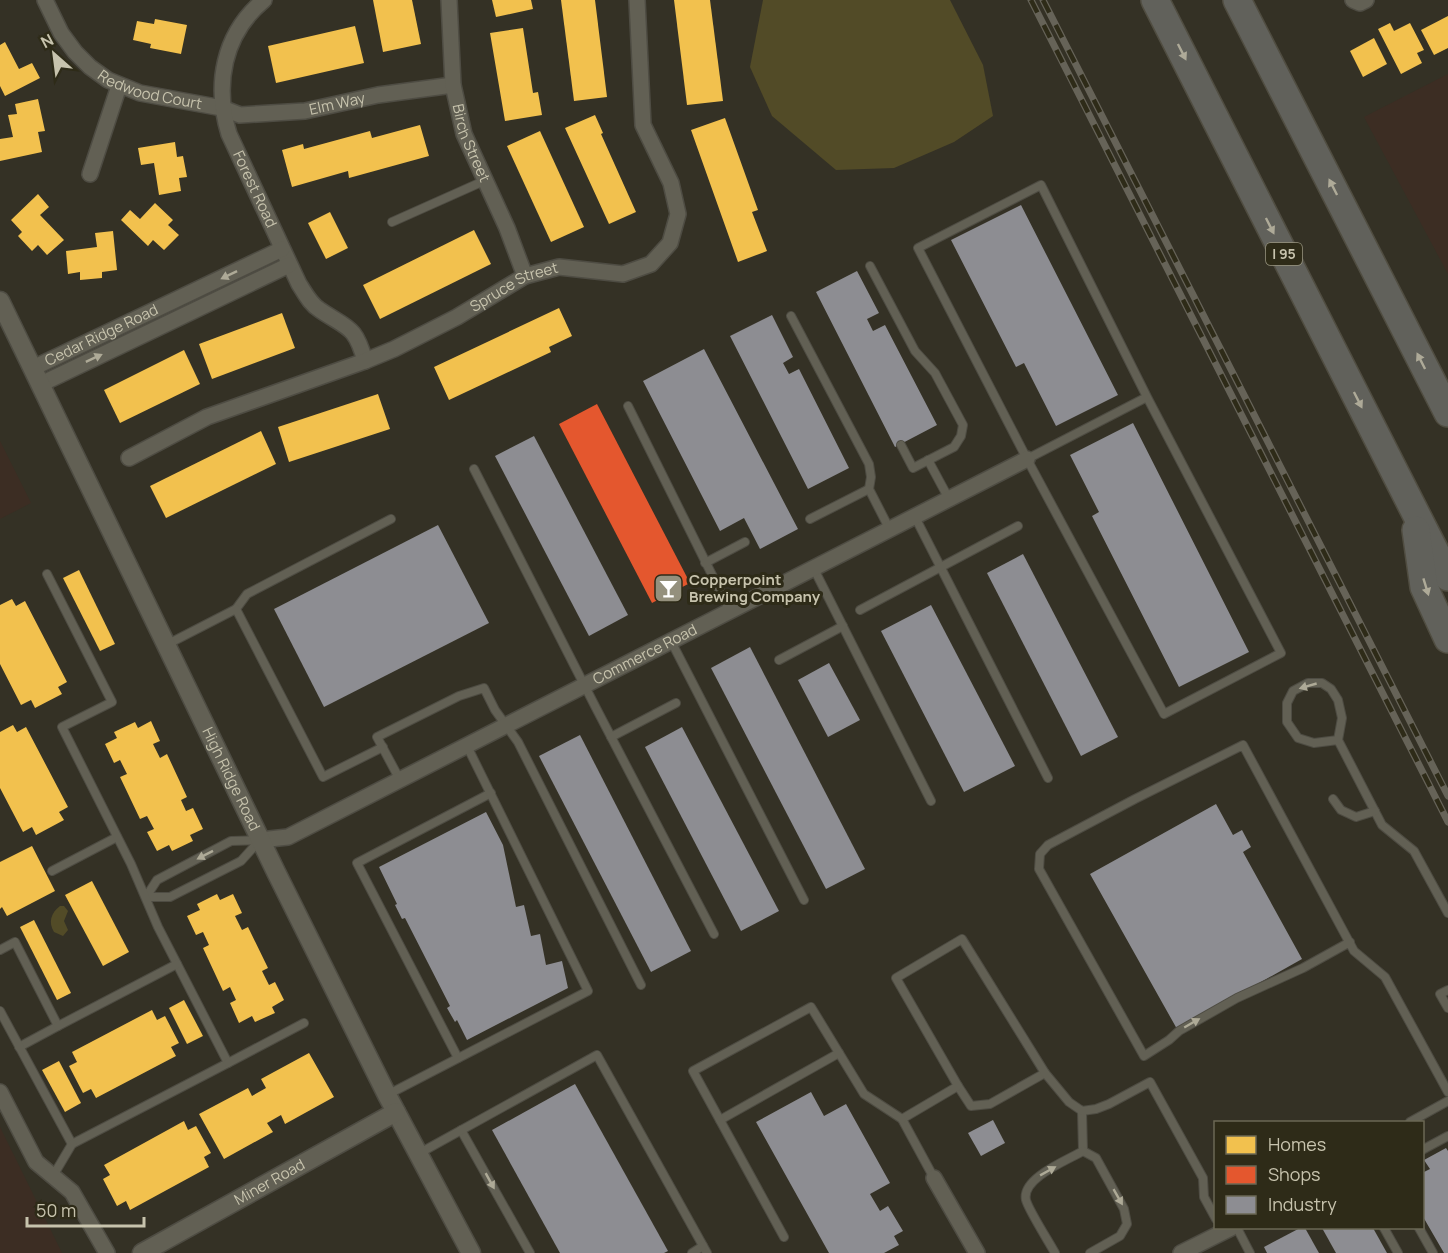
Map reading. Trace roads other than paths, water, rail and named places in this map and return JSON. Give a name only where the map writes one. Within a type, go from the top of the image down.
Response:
[{"type":"highway","name":"I 95","points":[[1155,0],[1448,577]]},
{"type":"highway","points":[[1237,0],[1448,413]]},
{"type":"highway","points":[[1413,508],[1424,587],[1448,639]]},
{"type":"street","name":"Redwood Court","points":[[45,0],[61,33],[75,52],[90,67],[119,86],[140,93],[222,108]]},
{"type":"street","name":"Forest Road","points":[[264,0],[240,26],[228,50],[222,75],[222,108],[229,134],[289,265],[310,302],[319,310],[342,322],[353,332],[365,362]]},
{"type":"street","name":"Birch Street","points":[[449,0],[453,85],[464,134],[486,180],[525,276]]},
{"type":"street","name":"Spruce Street","points":[[129,458],[207,417],[365,362],[458,317],[525,276],[559,267],[623,274],[651,264],[670,243],[678,214],[672,183],[643,125],[638,0]]},
{"type":"street","points":[[1353,0],[1360,3],[1366,0]]},
{"type":"street","name":"Elm Way","points":[[222,108],[240,115],[305,111],[378,95],[453,85]]},
{"type":"street","points":[[90,174],[119,86]]},
{"type":"street","name":"Cedar Ridge Road","points":[[37,376],[170,303],[282,249]]},
{"type":"street","name":"Cedar Ridge Road","points":[[37,376],[177,319],[289,265]]},
{"type":"street","name":"High Ridge Road","points":[[0,301],[260,840],[387,1095],[471,1253]]},
{"type":"street","name":"Cedar Ridge Road","points":[[170,303],[177,319]]},
{"type":"street","name":"Commerce Road","points":[[260,840],[288,837],[1027,459]]},
{"type":"street","points":[[0,1092],[39,1167],[75,1197],[107,1253]]},
{"type":"street","name":"Miner Road","points":[[142,1253],[396,1112]]},
{"type":"street","points":[[934,1178],[973,1252]]},
{"type":"street","points":[[1181,1253],[1222,1229]]},
{"type":"lane","points":[[392,222],[486,180]]},
{"type":"lane","points":[[1041,185],[1147,397],[1281,653],[1164,714],[1027,459],[918,248],[1041,185]]},
{"type":"lane","points":[[870,266],[915,351],[935,373],[963,425],[961,436],[954,447],[913,468],[902,445]]},
{"type":"lane","points":[[791,316],[869,464],[871,477],[869,489],[890,530]]},
{"type":"lane","points":[[1027,459],[1147,397]]},
{"type":"lane","points":[[628,405],[730,611]]},
{"type":"lane","points":[[928,460],[949,499]]},
{"type":"lane","points":[[474,469],[714,934]]},
{"type":"lane","points":[[810,519],[869,489]]},
{"type":"lane","points":[[915,517],[1048,778]]},
{"type":"lane","points":[[166,645],[236,609],[247,594],[391,519]]},
{"type":"lane","points":[[860,610],[1018,526]]},
{"type":"lane","points":[[705,563],[744,542]]},
{"type":"lane","points":[[814,569],[931,801]]},
{"type":"lane","points":[[47,574],[112,702],[62,728],[228,1063]]},
{"type":"lane","points":[[236,609],[323,777],[383,747]]},
{"type":"lane","points":[[779,660],[843,626]]},
{"type":"lane","points":[[671,641],[804,900]]},
{"type":"lane","points":[[1338,740],[1314,743],[1298,738],[1287,722],[1287,703],[1293,691],[1308,683],[1322,683],[1331,689],[1338,700],[1342,718],[1338,740],[1382,825],[1414,851],[1448,913]]},
{"type":"lane","points":[[400,780],[378,737],[459,696],[484,688],[518,742],[641,985]]},
{"type":"lane","points":[[611,737],[676,703]]},
{"type":"lane","points":[[1350,942],[1303,968],[1237,998],[1179,1031],[1144,1056],[1039,869],[1040,854],[1048,845],[1243,745],[1350,942],[1354,951],[1385,977],[1448,1092]]},
{"type":"lane","points":[[387,1095],[588,991],[467,746]]},
{"type":"lane","points":[[458,1059],[357,863],[491,793]]},
{"type":"lane","points":[[1333,799],[1341,810],[1356,817],[1375,811]]},
{"type":"lane","points":[[52,871],[117,837]]},
{"type":"lane","points":[[146,897],[170,897],[241,861],[260,840]]},
{"type":"lane","points":[[146,897],[157,880],[231,841],[260,840]]},
{"type":"lane","points":[[1045,1073],[990,1104],[971,1106],[896,978],[963,939],[1045,1073],[1069,1102],[1082,1111],[1096,1109],[1150,1082],[1203,1178],[1204,1197],[1214,1211]]},
{"type":"lane","points":[[0,950],[15,942],[58,1026]]},
{"type":"lane","points":[[19,1047],[177,964]]},
{"type":"lane","points":[[1448,990],[1440,994],[1448,1008]]},
{"type":"lane","points":[[784,1237],[693,1071],[811,1007],[864,1094],[902,1119],[934,1178]]},
{"type":"lane","points":[[0,1011],[72,1144]]},
{"type":"lane","points":[[52,1176],[72,1144],[304,1023]]},
{"type":"lane","points":[[720,1120],[839,1053]]},
{"type":"lane","points":[[418,1154],[597,1055],[705,1250],[692,1253]]},
{"type":"lane","points":[[902,1119],[958,1086]]},
{"type":"lane","points":[[1412,1121],[1448,1101]]},
{"type":"lane","points":[[1082,1111],[1083,1151]]},
{"type":"lane","points":[[461,1130],[530,1253]]},
{"type":"lane","points":[[1424,1149],[1448,1136]]},
{"type":"lane","points":[[1055,1253],[1026,1200],[1027,1188],[1036,1178],[1083,1151]]},
{"type":"lane","points":[[1083,1151],[1096,1158],[1124,1209],[1127,1224],[1120,1236],[1089,1253]]},
{"type":"lane","points":[[1227,1229],[1251,1253]]},
{"type":"lane","points":[[1385,1229],[1398,1253]]},
{"type":"lane","points":[[1420,1229],[1433,1253]]},
{"type":"railway","points":[[1031,0],[1448,822]]},
{"type":"railway","points":[[1043,0],[1448,796]]},
{"type":"place","name":"Copperpoint Brewing Company","points":[[668,589]]}]
